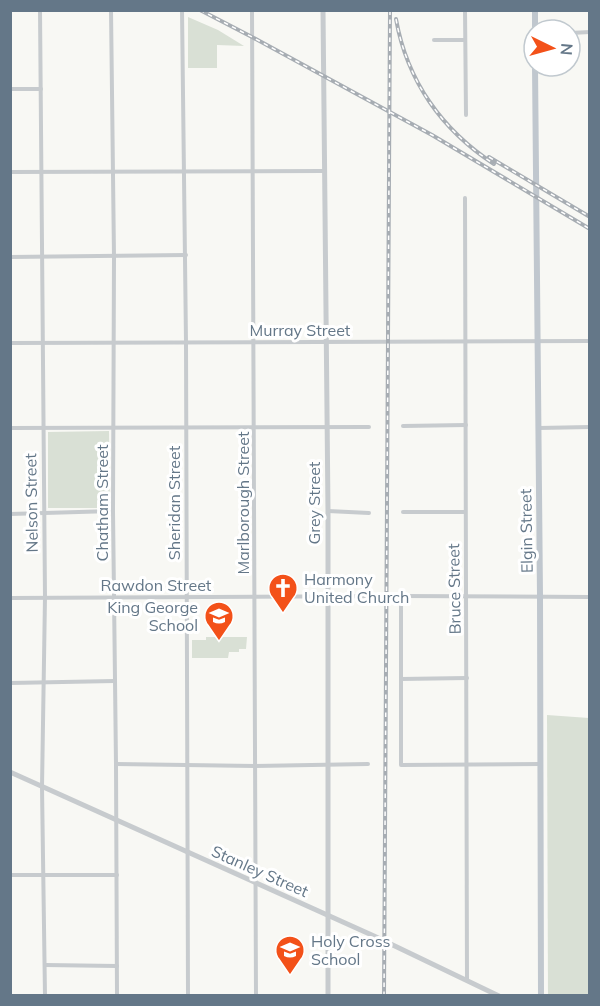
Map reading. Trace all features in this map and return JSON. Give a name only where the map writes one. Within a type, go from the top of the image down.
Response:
[{"type":"main road","name":"Elgin Street","points":[[535,78],[541,996]]},
{"type":"street","name":"Nelson Street","points":[[40,10],[45,597],[42,683],[45,996]]},
{"type":"street","name":"Chatham Street","points":[[111,10],[117,996]]},
{"type":"street","name":"Sheridan Street","points":[[182,10],[186,255],[188,996]]},
{"type":"street","name":"Marlborough Street","points":[[252,10],[256,996]]},
{"type":"street","name":"Grey Street","points":[[323,10],[328,511],[328,996]]},
{"type":"street","points":[[465,10],[466,115]]},
{"type":"street","points":[[434,40],[465,40]]},
{"type":"street","points":[[10,89],[41,89]]},
{"type":"street","points":[[10,172],[323,171]]},
{"type":"street","name":"Bruce Street","points":[[465,198],[467,980]]},
{"type":"street","points":[[10,257],[186,255]]},
{"type":"street","name":"Murray Street","points":[[10,344],[590,341]]},
{"type":"street","points":[[402,426],[466,425]]},
{"type":"street","points":[[10,428],[369,427]]},
{"type":"street","points":[[538,428],[590,427]]},
{"type":"street","points":[[10,514],[113,511]]},
{"type":"street","points":[[328,511],[369,513]]},
{"type":"street","points":[[403,512],[465,512]]},
{"type":"street","points":[[401,596],[401,765],[540,764]]},
{"type":"street","name":"Rawdon Street","points":[[10,598],[590,597]]},
{"type":"street","points":[[401,679],[467,678]]},
{"type":"street","points":[[10,683],[116,681]]},
{"type":"street","points":[[116,764],[255,766],[368,764]]},
{"type":"street","name":"Stanley Street","points":[[10,772],[328,915],[499,996]]},
{"type":"street","points":[[10,875],[117,875]]},
{"type":"street","points":[[45,965],[117,966]]},
{"type":"shaded area","points":[[188,17],[218,30],[244,46],[217,45],[217,68],[188,68]]},
{"type":"shaded area","points":[[109,431],[110,508],[48,508],[48,432]]},
{"type":"shaded area","points":[[206,637],[247,637],[246,649],[229,652],[228,658],[192,658],[192,640],[206,640]]},
{"type":"shaded area","points":[[547,715],[589,718],[589,995],[548,995]]},
{"type":"railway","points":[[200,10],[432,135],[590,229]]},
{"type":"railway","points":[[384,996],[390,10]]},
{"type":"railway","points":[[396,19],[409,63],[430,102],[458,136],[494,164]]},
{"type":"railway","points":[[489,157],[590,217]]},
{"type":"place","name":"Harmony United Church","points":[[283,614]]},
{"type":"place","name":"King George School","points":[[219,642]]},
{"type":"place","name":"Holy Cross School","points":[[290,976]]}]
